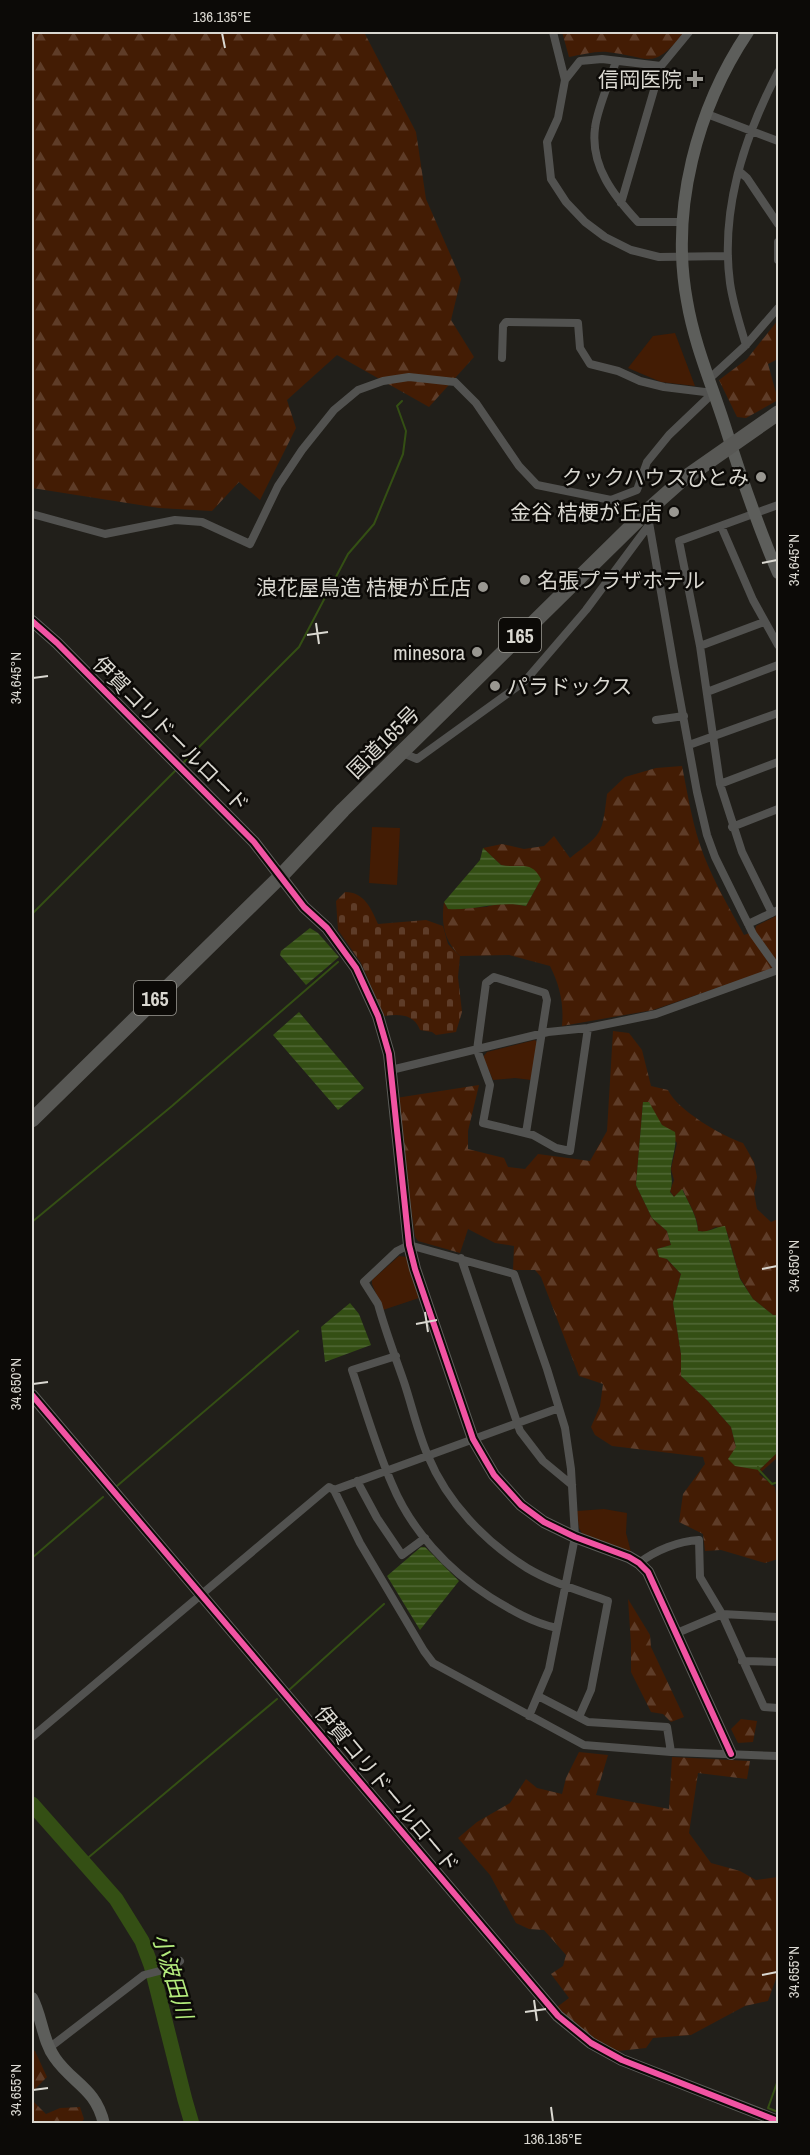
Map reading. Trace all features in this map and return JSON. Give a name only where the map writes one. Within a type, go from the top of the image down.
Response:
[{"type":"highway","name":"国道165号","points":[[32,1120],[280,877],[474,680],[648,518],[682,480],[730,444],[778,413]]},
{"type":"street","points":[[554,32],[565,80],[558,118],[547,142],[552,179],[566,202],[585,222],[605,237],[631,250],[659,257],[728,255]]},
{"type":"street","points":[[621,203],[661,66],[689,32]]},
{"type":"street","points":[[748,32],[707,114],[692,161],[682,222],[683,276],[690,315],[713,393],[753,514],[778,573]]},
{"type":"street","points":[[565,80],[580,61],[602,59],[661,66]]},
{"type":"street","points":[[616,61],[595,127],[594,149],[602,171],[621,203],[638,222],[682,222]]},
{"type":"street","points":[[746,345],[734,301],[728,255],[730,214],[751,130],[778,72]]},
{"type":"street","points":[[707,114],[778,141]]},
{"type":"street","points":[[739,171],[747,178],[778,224]]},
{"type":"street","points":[[778,242],[778,260]]},
{"type":"street","points":[[709,379],[746,345],[778,308]]},
{"type":"street","points":[[502,358],[503,326],[506,322],[578,323],[580,348],[590,364],[664,387],[713,393]]},
{"type":"street","points":[[32,514],[105,534],[175,520],[202,522],[250,544],[278,486],[302,450],[334,410],[358,390],[383,381],[409,377],[455,382],[476,404],[519,466],[537,485],[611,501],[637,490],[647,462],[669,435],[713,393]]},
{"type":"street","points":[[748,924],[775,912],[750,871],[732,827],[720,784],[700,646],[679,540],[778,505]]},
{"type":"street","points":[[391,1070],[542,1034],[588,1028],[656,1014],[778,970],[753,934],[715,857],[707,835],[684,716],[670,666],[648,518]]},
{"type":"street","points":[[403,753],[417,759],[525,681],[601,591],[648,518]]},
{"type":"street","points":[[721,526],[764,622],[778,645]]},
{"type":"street","name":"伊賀コリドールロード","points":[[32,621],[254,842],[304,907],[327,928],[356,968],[378,1016],[391,1070],[409,1245],[415,1269],[473,1439],[490,1469],[521,1505],[544,1522],[639,1563]]},
{"type":"street","points":[[700,646],[764,622]]},
{"type":"street","points":[[707,692],[778,665]]},
{"type":"street","points":[[689,746],[778,713]]},
{"type":"street","points":[[656,720],[684,716]]},
{"type":"street","points":[[720,784],[778,762]]},
{"type":"street","points":[[732,827],[778,809]]},
{"type":"street","points":[[526,1133],[547,1000],[545,993],[494,978],[486,983],[477,1050],[490,1084],[483,1123],[526,1133],[556,1148],[570,1151],[588,1028]]},
{"type":"street","points":[[529,1716],[549,1669],[566,1586],[575,1537],[569,1450],[560,1408],[514,1274],[409,1245],[397,1251],[364,1282],[378,1304],[427,1456],[455,1502],[491,1541],[530,1569],[566,1586],[608,1601],[591,1690],[579,1717]]},
{"type":"street","points":[[461,1258],[517,1423],[525,1438],[543,1461],[572,1485]]},
{"type":"street","points":[[396,1356],[352,1370],[387,1471],[402,1504],[439,1554],[478,1589],[506,1607],[545,1626],[557,1628]]},
{"type":"street","name":"伊賀コリドールロード","points":[[32,1395],[551,2009],[575,2032],[622,2060],[778,2121]]},
{"type":"street","points":[[334,1490],[560,1408]]},
{"type":"street","points":[[357,1482],[377,1518],[402,1555],[425,1538]]},
{"type":"street","points":[[32,1737],[329,1487],[334,1490],[360,1543],[433,1663],[584,1745],[671,1752],[778,1756]]},
{"type":"street","points":[[731,1754],[651,1575],[639,1563],[648,1556],[688,1540],[699,1540],[700,1577],[722,1614],[764,1707],[778,1708]]},
{"type":"street","points":[[677,1633],[722,1614],[777,1616]]},
{"type":"street","points":[[742,1661],[778,1662]]},
{"type":"street","points":[[538,1696],[588,1722],[667,1727],[671,1752]]},
{"type":"street","points":[[49,2048],[144,1975],[167,1969],[180,1961]]},
{"type":"street","points":[[32,1998],[49,2048],[59,2064],[88,2091],[104,2124]]},
{"type":"green space","points":[[32,32],[364,32],[416,132],[426,199],[461,279],[451,320],[474,357],[429,407],[337,355],[287,400],[296,428],[260,500],[239,482],[212,511],[159,508],[32,488]]},
{"type":"green space","points":[[562,32],[685,32],[665,53],[650,59],[602,52],[569,57]]},
{"type":"green space","points":[[778,320],[778,359],[768,364],[778,400],[746,418],[737,417],[719,380],[747,359]]},
{"type":"green space","points":[[675,333],[695,386],[661,382],[628,368],[653,336]]},
{"type":"green space","points":[[682,766],[694,823],[704,856],[744,935],[755,931],[756,926],[778,915],[778,967],[653,1010],[562,1026],[560,995],[550,966],[509,955],[460,956],[450,944],[443,918],[444,902],[448,909],[486,907],[503,902],[526,906],[537,886],[509,867],[501,865],[483,848],[502,844],[524,849],[544,846],[554,836],[570,858],[595,838],[602,826],[607,794],[625,777],[656,768]]},
{"type":"green space","points":[[372,827],[400,828],[397,885],[369,883]]},
{"type":"green space","points":[[345,892],[362,898],[378,924],[426,920],[443,926],[448,944],[460,956],[458,977],[462,1012],[456,1032],[436,1035],[420,1030],[414,1021],[406,1016],[384,1016],[361,963],[338,930],[336,901]]},
{"type":"green space","points":[[613,1031],[629,1033],[642,1050],[651,1086],[668,1090],[690,1114],[724,1135],[743,1143],[754,1162],[757,1177],[754,1193],[757,1209],[771,1222],[778,1219],[778,1315],[773,1315],[753,1299],[740,1278],[727,1232],[716,1227],[705,1232],[698,1231],[695,1215],[683,1190],[674,1197],[670,1191],[674,1180],[671,1169],[677,1143],[643,1102],[636,1185],[652,1218],[667,1231],[671,1245],[657,1249],[681,1274],[673,1303],[681,1354],[681,1376],[731,1427],[736,1447],[759,1470],[778,1452],[778,1457],[759,1474],[775,1487],[778,1496],[778,1559],[765,1563],[721,1550],[705,1551],[703,1534],[679,1522],[683,1494],[705,1464],[703,1457],[612,1446],[595,1435],[591,1427],[600,1406],[603,1384],[579,1376],[541,1277],[535,1270],[513,1270],[514,1246],[495,1243],[468,1229],[460,1253],[418,1241],[415,1237],[396,1098],[479,1085],[468,1131],[468,1149],[504,1158],[508,1167],[525,1169],[538,1154],[590,1161],[607,1131]]},
{"type":"green space","points":[[535,1040],[537,1042],[531,1080],[515,1078],[493,1080],[483,1057],[487,1052]]},
{"type":"green space","points":[[399,1256],[407,1257],[419,1298],[383,1310],[372,1280]]},
{"type":"green space","points":[[604,1509],[627,1513],[626,1533],[631,1552],[583,1535],[579,1528],[577,1511]]},
{"type":"green space","points":[[628,1599],[650,1635],[651,1647],[684,1717],[671,1722],[663,1714],[651,1712],[631,1672]]},
{"type":"green space","points":[[741,1719],[757,1721],[753,1742],[738,1743],[731,1729]]},
{"type":"green space","points":[[579,1752],[608,1755],[596,1795],[669,1809],[672,1757],[750,1761],[747,1779],[698,1773],[689,1833],[711,1863],[740,1871],[756,1880],[778,1877],[778,1973],[768,2001],[745,2006],[691,2035],[653,2038],[646,2048],[618,2051],[589,2037],[557,2007],[569,1998],[551,1974],[563,1966],[566,1955],[544,1930],[529,1929],[516,1923],[490,1875],[458,1838],[477,1822],[510,1803],[526,1779],[537,1788],[562,1794],[566,1778]]},
{"type":"green space","points":[[32,2050],[35,2051],[47,2077],[34,2090],[32,2098]]},
{"type":"green space","points":[[32,2100],[46,2114],[60,2108],[80,2107],[84,2119],[81,2123],[32,2123]]},
{"type":"shaded area","points":[[483,848],[501,865],[529,867],[537,873],[541,879],[526,906],[506,904],[448,909],[444,902],[480,860]]},
{"type":"shaded area","points":[[310,928],[318,933],[339,957],[306,985],[280,955],[281,951]]},
{"type":"shaded area","points":[[299,1012],[364,1088],[338,1110],[273,1035]]},
{"type":"shaded area","points":[[643,1102],[649,1102],[662,1125],[675,1132],[670,1192],[674,1197],[682,1189],[694,1215],[698,1231],[725,1226],[740,1279],[753,1299],[773,1315],[778,1315],[778,1452],[759,1470],[735,1466],[728,1459],[736,1447],[731,1427],[681,1376],[681,1354],[673,1303],[681,1274],[667,1259],[659,1257],[657,1249],[671,1245],[667,1231],[652,1218],[636,1185]]},
{"type":"shaded area","points":[[350,1303],[359,1314],[371,1345],[325,1362],[321,1327]]},
{"type":"shaded area","points":[[421,1547],[425,1547],[459,1581],[420,1630],[387,1576]]},
{"type":"waterway","points":[[183,763],[299,647],[348,554],[374,524],[403,454],[406,431],[397,406],[402,401]]},
{"type":"waterway","points":[[32,914],[177,769]]},
{"type":"waterway","points":[[32,1222],[172,1106],[338,962]]},
{"type":"waterway","points":[[117,1486],[298,1331]]},
{"type":"waterway","points":[[758,1467],[772,1484],[778,1482]]},
{"type":"waterway","points":[[32,1558],[103,1497]]},
{"type":"waterway","points":[[289,1690],[384,1604]]},
{"type":"waterway","points":[[83,1862],[277,1699]]},
{"type":"waterway","name":"小波田川","points":[[32,1804],[116,1899],[142,1941],[151,1965],[192,2124]]},
{"type":"waterway","points":[[778,2080],[768,2108],[778,2112]]},
{"type":"cycle path","points":[[32,621],[57,643],[254,842],[304,907],[327,928],[356,968],[378,1016],[389,1054],[409,1245],[415,1269],[473,1439],[494,1475],[521,1505],[544,1522],[575,1537],[629,1557],[648,1572],[731,1754]]},
{"type":"cycle path","points":[[32,1395],[558,2016],[591,2043],[622,2060],[778,2121]]},
{"type":"place","name":"信岡医院","points":[[695,79]]},
{"type":"place","name":"クックハウスひとみ","points":[[761,477]]},
{"type":"place","name":"金谷 桔梗が丘店","points":[[674,512]]},
{"type":"place","name":"名張プラザホテル","points":[[525,580]]},
{"type":"place","name":"浪花屋鳥造 桔梗が丘店","points":[[483,587]]},
{"type":"place","name":"minesora","points":[[477,652]]},
{"type":"place","name":"パラドックス","points":[[495,686]]}]
